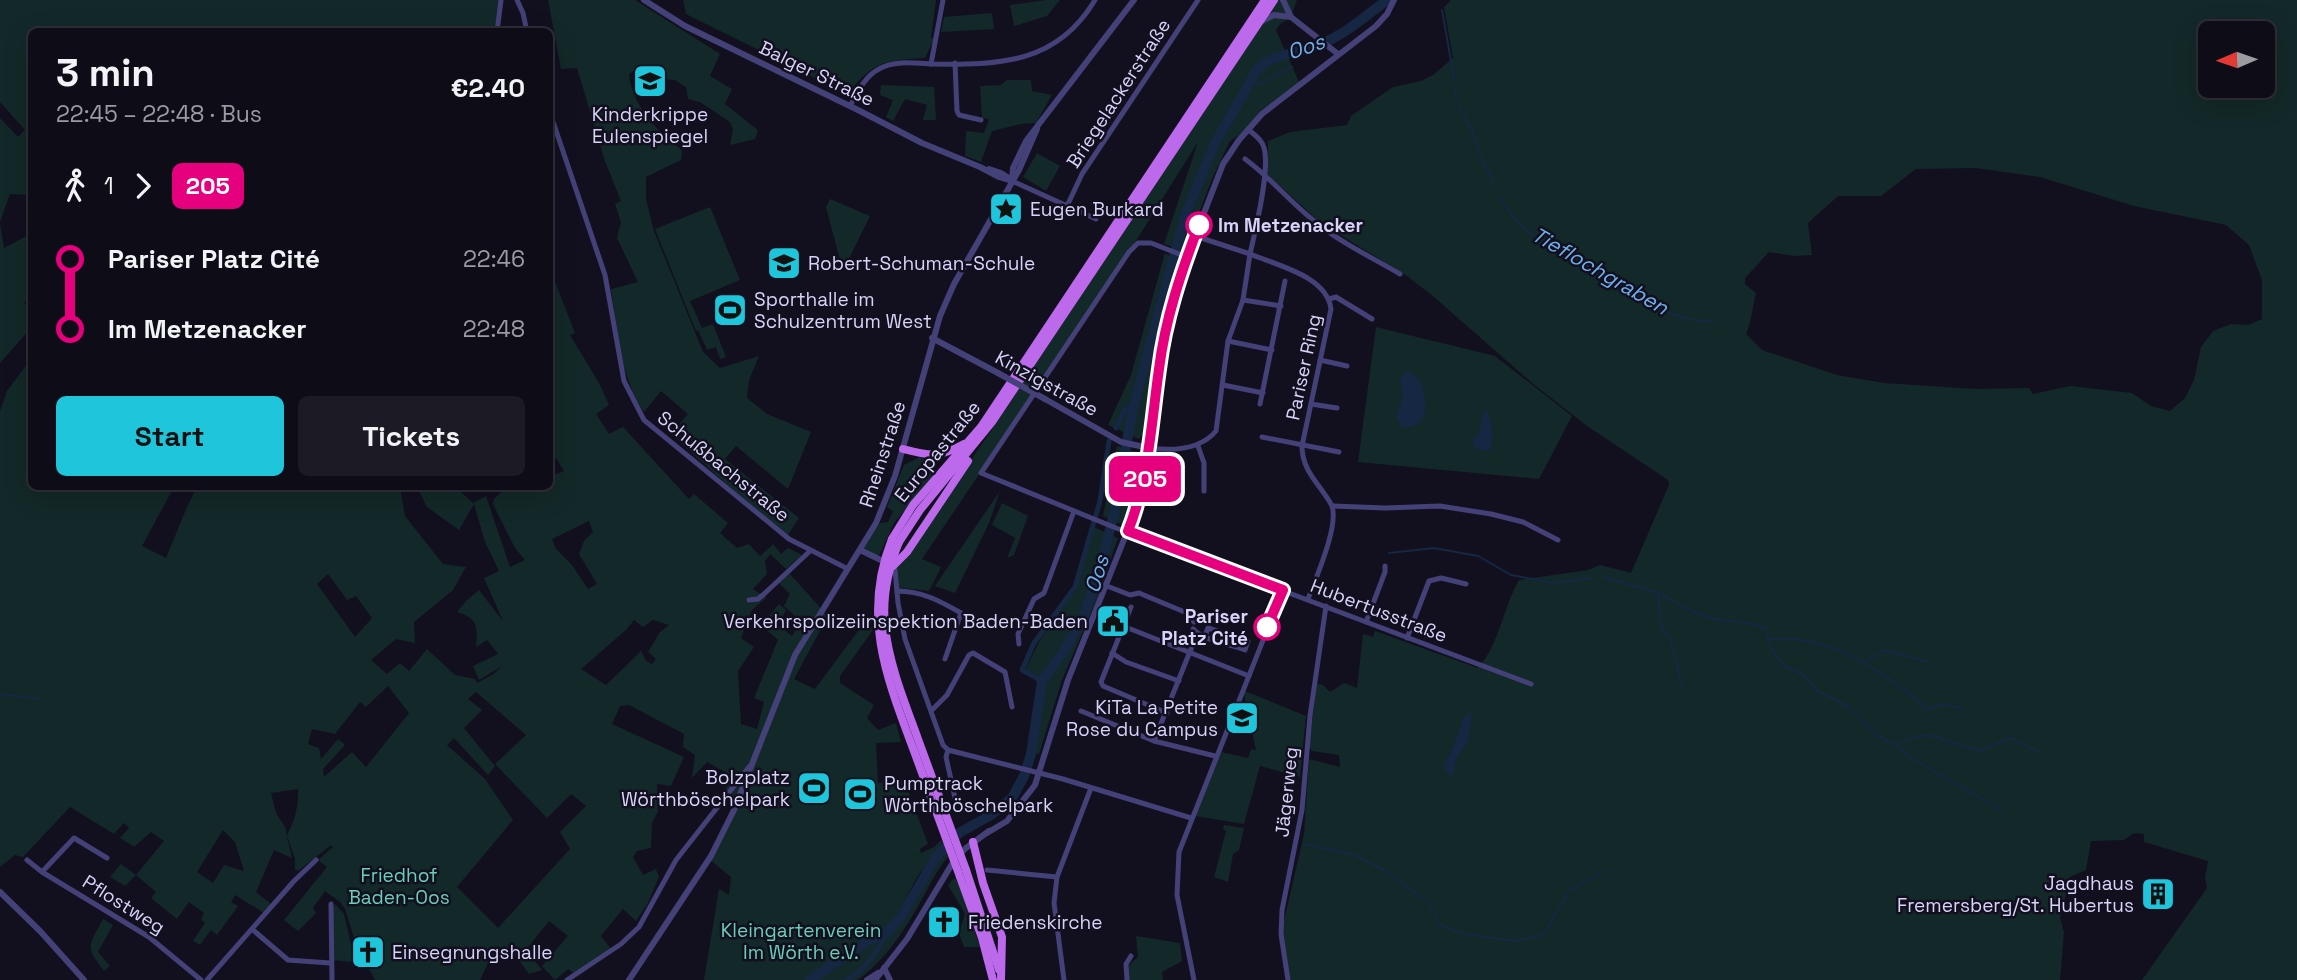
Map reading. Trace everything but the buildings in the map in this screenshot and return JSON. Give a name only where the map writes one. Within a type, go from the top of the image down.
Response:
[{"type":"main road","name":"Europastraße","points":[[993,980],[963,874],[889,651],[885,602],[895,541],[908,512],[970,441],[1265,0]]},
{"type":"main road","name":"Europastraße","points":[[895,541],[992,422],[1274,0]]},
{"type":"main road","points":[[892,566],[900,562],[921,533],[992,422]]},
{"type":"main road","points":[[903,449],[930,456],[946,454],[970,441]]},
{"type":"main road","points":[[930,456],[937,467],[933,481]]},
{"type":"main road","points":[[973,842],[986,893],[1002,937],[1001,980]]},
{"type":"main road","name":"Europastraße","points":[[963,874],[989,936],[1001,980]]},
{"type":"street","points":[[497,28],[500,0]]},
{"type":"street","points":[[517,0],[526,28]]},
{"type":"street","name":"Balger Straße","points":[[644,0],[685,26],[922,143],[1012,181]]},
{"type":"street","points":[[931,64],[943,0]]},
{"type":"street","points":[[850,106],[858,91],[876,70],[886,65],[1019,58],[1051,47],[1073,31],[1095,0]]},
{"type":"street","name":"Rheinstraße","points":[[567,980],[621,944],[639,927],[676,860],[751,765],[795,655],[884,506],[903,449],[932,338],[954,284],[1012,181],[1013,168],[1026,141],[1134,0]]},
{"type":"street","name":"Briegelackerstraße","points":[[1067,205],[1082,174],[1198,0]]},
{"type":"street","points":[[1283,0],[1291,17]]},
{"type":"street","points":[[874,980],[882,974],[907,939],[960,853],[1015,811],[1031,793],[1040,773],[1060,702],[1142,490],[1163,343],[1187,257],[1223,164],[1248,129],[1272,105],[1376,26],[1394,1]]},
{"type":"street","points":[[1258,23],[1273,15],[1291,17],[1338,54]]},
{"type":"street","points":[[955,63],[957,111],[959,115],[981,120]]},
{"type":"street","name":"Schußbachstraße","points":[[553,122],[606,275],[620,366],[632,402],[644,420],[659,435],[758,516],[789,539],[848,569]]},
{"type":"street","points":[[1149,449],[1198,446],[1210,439],[1216,431],[1228,341],[1243,300],[1265,175],[1265,147],[1248,129]]},
{"type":"street","points":[[1245,159],[1315,222],[1400,274]]},
{"type":"street","points":[[1012,181],[1096,219]]},
{"type":"street","name":"Pariser Ring","points":[[1195,236],[1250,254],[1313,282],[1329,299],[1331,309],[1302,446],[1302,457],[1307,470],[1332,506]]},
{"type":"street","name":"Hubertusstraße","points":[[1187,257],[1151,243],[1138,243],[1129,252],[981,473],[1116,528],[1531,684]]},
{"type":"street","points":[[1260,404],[1285,281]]},
{"type":"street","points":[[1329,299],[1336,297],[1372,320]]},
{"type":"street","points":[[1243,300],[1281,306]]},
{"type":"street","name":"Kinzigstraße","points":[[932,338],[1121,442],[1149,449]]},
{"type":"street","points":[[1228,341],[1272,350]]},
{"type":"street","points":[[1320,360],[1347,366]]},
{"type":"street","points":[[1223,385],[1263,393]]},
{"type":"street","points":[[1311,404],[1337,408]]},
{"type":"street","points":[[1262,437],[1339,452]]},
{"type":"street","points":[[1198,446],[1204,463],[1204,492]]},
{"type":"street","points":[[1308,600],[1332,524],[1332,506],[1451,508],[1491,514],[1523,522],[1558,540]]},
{"type":"street","points":[[1019,644],[1018,634],[1034,599],[1044,593],[1074,511]]},
{"type":"street","points":[[860,550],[895,570],[905,639],[943,745],[948,750],[1040,773],[1191,818]]},
{"type":"street","points":[[749,600],[758,599],[810,551]]},
{"type":"street","points":[[1366,622],[1385,566]]},
{"type":"street","points":[[1407,638],[1429,581],[1441,578],[1466,584]]},
{"type":"street","points":[[1107,586],[1130,595],[1139,593],[1187,613],[1195,628],[1205,636],[1245,650],[1248,641],[1208,628],[1205,636]]},
{"type":"street","points":[[1194,980],[1176,880],[1179,852],[1283,590]]},
{"type":"street","points":[[897,591],[917,592],[935,598],[961,613],[945,659]]},
{"type":"street","name":"Jägerweg","points":[[1288,980],[1281,934],[1282,910],[1303,810],[1306,755],[1326,606]]},
{"type":"street","points":[[1131,607],[1101,682],[1103,686],[1167,713]]},
{"type":"street","points":[[1123,626],[1249,676]]},
{"type":"street","points":[[1154,741],[1191,651],[1195,628]]},
{"type":"street","points":[[932,710],[947,695],[973,653],[1006,672],[1013,707]]},
{"type":"street","points":[[1112,653],[1126,662],[1179,681]]},
{"type":"street","points":[[1081,711],[1154,741],[1215,757]]},
{"type":"street","points":[[948,750],[946,757],[955,798]]},
{"type":"street","points":[[629,980],[712,856],[736,806],[751,765]]},
{"type":"street","points":[[1064,980],[1054,903],[1057,877],[1091,788]]},
{"type":"street","points":[[725,801],[736,806]]},
{"type":"street","points":[[42,872],[74,838],[107,858]]},
{"type":"street","points":[[95,850],[99,841]]},
{"type":"street","name":"Pflostweg","points":[[27,860],[42,872],[149,937],[201,980]]},
{"type":"street","points":[[208,980],[294,881],[316,860]]},
{"type":"street","points":[[987,870],[1057,877]]},
{"type":"street","points":[[0,892],[84,980]]},
{"type":"street","points":[[331,904],[331,980]]},
{"type":"street","points":[[253,930],[288,960],[330,963]]},
{"type":"street","points":[[1127,980],[1126,964],[1131,956]]},
{"type":"street","points":[[867,980],[882,974]]},
{"type":"street","points":[[882,974],[890,980]]},
{"type":"green space","points":[[0,0],[499,0],[495,28],[28,28],[28,195],[10,194],[0,222],[0,118],[18,137],[25,130],[0,102]]},
{"type":"green space","points":[[548,0],[635,0],[720,54],[710,76],[732,89],[725,104],[758,130],[755,139],[730,145],[733,129],[730,122],[700,102],[688,99],[686,87],[675,80],[663,79],[647,67],[629,74],[635,97],[641,107],[664,135],[682,150],[681,160],[646,177],[646,199],[654,231],[703,352],[720,368],[759,356],[749,380],[747,398],[767,414],[811,432],[788,489],[736,446],[725,459],[799,518],[788,535],[744,500],[671,434],[688,414],[661,391],[644,412],[636,398],[621,353],[611,289],[638,282],[617,238],[621,222],[615,204],[621,201],[605,161],[577,68],[561,69]]},
{"type":"green space","points":[[683,0],[936,0],[931,38],[934,39],[925,58],[880,65],[865,75],[847,94],[686,14]]},
{"type":"green space","points":[[1060,0],[1047,16],[1014,26],[1010,5]]},
{"type":"green space","points":[[1277,0],[1297,0],[1291,17],[1276,30],[1300,84],[1230,141],[1187,244],[1181,250],[1164,244],[1198,142],[1129,252],[922,559],[941,567],[929,591],[903,588],[898,590],[896,569],[995,425]]},
{"type":"green space","points":[[1451,0],[2297,0],[2297,980],[2142,980],[2207,888],[2205,877],[2208,861],[2144,842],[2144,834],[2134,833],[2124,840],[2091,841],[2086,870],[2070,877],[2060,918],[2064,932],[2060,980],[1288,980],[1281,934],[1304,834],[1309,759],[1340,767],[1339,755],[1312,751],[1309,747],[1317,684],[1323,685],[1330,692],[1344,683],[1357,688],[1363,634],[1373,637],[1375,631],[1478,668],[1491,648],[1519,580],[1588,570],[1600,565],[1631,573],[1669,485],[1668,480],[1587,426],[1533,384],[1407,276],[1321,223],[1268,175],[1268,141],[1290,132],[1347,125],[1351,116],[1393,87],[1421,81],[1433,75],[1453,58],[1444,7]],"holes":[[[1976,168],[2040,177],[2134,206],[2226,225],[2249,245],[2262,280],[2262,319],[2248,325],[2231,324],[2213,331],[2201,347],[2194,380],[2185,398],[2170,411],[2151,406],[2132,393],[2070,386],[2033,394],[2029,388],[1976,389],[1884,383],[1837,375],[1762,350],[1746,334],[1756,293],[1745,284],[1745,278],[1769,252],[1795,256],[1812,255],[1808,223],[1838,196],[1881,196],[1916,169]]]},
{"type":"green space","points":[[992,13],[994,29],[941,32],[944,17]]},
{"type":"green space","points":[[1007,80],[1031,80],[1032,91],[1052,95],[1036,123],[992,131],[981,162],[965,156],[966,131],[984,133],[989,119],[982,118],[980,86],[1001,85]]},
{"type":"green space","points":[[881,85],[934,87],[936,120],[923,120],[927,105],[905,99],[893,121],[886,117],[893,100],[880,95]]},
{"type":"green space","points":[[1037,153],[1060,166],[1046,191],[1023,177]]},
{"type":"green space","points":[[830,199],[870,216],[843,271],[826,207]]},
{"type":"green space","points":[[710,207],[740,280],[690,301],[702,328],[713,324],[726,357],[720,359],[716,347],[707,350],[698,330],[696,331],[655,229]]},
{"type":"green space","points":[[0,223],[4,248],[28,235],[28,298],[24,303],[28,306],[28,331],[0,363]]},
{"type":"green space","points":[[1165,253],[1179,262],[1154,366],[1146,430],[1139,439],[1108,425],[1131,375]]},
{"type":"green space","points":[[553,277],[575,333],[570,335],[609,405],[596,414],[609,434],[623,427],[689,499],[694,494],[728,523],[720,533],[737,548],[749,544],[760,556],[773,544],[781,554],[788,548],[802,555],[786,569],[770,554],[765,561],[767,574],[753,589],[766,598],[752,610],[741,638],[754,647],[738,671],[741,724],[757,729],[764,702],[754,698],[778,640],[761,625],[779,604],[786,610],[778,625],[792,636],[801,622],[784,606],[790,594],[779,583],[789,573],[828,616],[794,679],[815,689],[867,619],[873,630],[840,676],[840,683],[874,705],[867,718],[878,730],[896,723],[901,742],[876,743],[878,783],[904,780],[928,844],[920,849],[921,853],[911,858],[934,847],[941,840],[943,845],[918,876],[894,920],[870,940],[871,944],[896,925],[945,849],[948,857],[894,943],[858,980],[704,980],[719,889],[729,895],[731,877],[710,860],[736,805],[720,796],[734,777],[707,762],[692,778],[695,755],[683,747],[684,734],[629,705],[620,706],[612,724],[684,757],[671,786],[657,784],[658,811],[652,823],[651,848],[637,851],[633,857],[643,875],[656,869],[659,877],[648,903],[636,921],[623,909],[601,936],[611,949],[575,974],[568,969],[555,980],[542,966],[568,936],[549,921],[526,950],[542,970],[529,974],[515,955],[489,961],[480,980],[375,980],[356,944],[345,909],[325,891],[313,908],[316,913],[298,931],[284,920],[327,867],[318,860],[334,846],[330,846],[298,871],[295,869],[295,859],[287,835],[296,812],[298,789],[271,793],[276,813],[285,827],[292,858],[274,850],[256,892],[271,904],[264,913],[235,895],[231,902],[238,906],[217,935],[211,930],[200,945],[193,941],[205,923],[201,919],[204,913],[189,902],[177,919],[151,898],[156,892],[136,875],[164,841],[151,832],[134,847],[120,838],[129,828],[124,823],[114,834],[70,807],[23,857],[15,855],[0,867],[0,411],[7,391],[28,363],[28,490],[172,490],[142,546],[166,558],[196,490],[401,490],[405,516],[443,564],[466,567],[453,590],[414,622],[415,643],[396,639],[371,660],[387,674],[400,663],[409,671],[427,649],[455,675],[475,679],[477,683],[494,674],[502,666],[479,680],[473,666],[498,654],[487,640],[476,647],[475,624],[469,617],[457,612],[479,590],[503,621],[484,578],[499,571],[485,542],[474,504],[459,530],[427,507],[418,490],[458,490],[473,503],[486,496],[510,567],[525,560],[515,548],[493,504],[494,499],[504,490],[553,490],[553,475],[564,471],[556,458],[553,462]],"holes":[[[589,521],[593,532],[584,541],[579,554],[597,584],[588,589],[572,565],[556,549],[552,539]],[[328,574],[347,600],[356,596],[372,618],[355,637],[317,584]],[[634,620],[643,627],[653,620],[669,625],[660,632],[648,652],[656,659],[652,664],[646,661],[641,651],[606,685],[581,669]],[[388,686],[409,713],[366,767],[352,752],[324,777],[323,769],[345,745],[338,739],[321,759],[319,748],[308,744],[312,729],[335,734],[360,702],[366,707]],[[476,692],[526,735],[495,764],[547,818],[571,794],[586,806],[560,832],[570,849],[498,928],[457,887],[513,820],[485,779],[447,745],[454,738],[488,775],[495,766],[464,728],[482,710],[468,699]],[[223,830],[235,842],[244,871],[224,865],[213,883],[197,872]]]},
{"type":"green space","points":[[1376,327],[1495,356],[1572,416],[1539,479],[1358,462]]},
{"type":"green space","points":[[1117,446],[1137,452],[1139,461],[1125,526],[1103,516]]},
{"type":"green space","points":[[920,457],[935,466],[932,479],[894,523],[878,558],[860,550],[880,523],[888,522],[893,511],[887,507],[904,465]]},
{"type":"green space","points":[[1000,491],[989,523],[955,593],[935,586]]},
{"type":"green space","points":[[1002,503],[1028,516],[1014,555],[1007,558],[1015,538],[992,525]]},
{"type":"green space","points":[[1094,527],[1118,538],[1097,599],[1062,680],[1039,754],[1034,753],[1045,680],[1025,670],[1040,640],[1076,588]]},
{"type":"green space","points":[[1245,691],[1306,716],[1300,777],[1260,766],[1244,824],[1195,816],[1221,752],[1248,758],[1251,749],[1256,750]]},
{"type":"green space","points":[[1224,825],[1244,828],[1239,850],[1233,854],[1228,882],[1214,877],[1226,831],[1223,829]]},
{"type":"green space","points":[[121,864],[136,875],[125,886],[110,877]]},
{"type":"green space","points":[[954,878],[958,882],[980,947],[964,947],[959,933],[965,914],[948,885]]},
{"type":"green space","points":[[335,904],[344,914],[352,948],[361,963],[332,960]]},
{"type":"green space","points":[[103,919],[113,925],[98,952],[110,966],[104,971],[91,951],[94,935]]},
{"type":"green space","points":[[1136,936],[1180,943],[1182,961],[1162,972],[1163,980],[1129,980],[1129,965],[1138,957]]},
{"type":"water","points":[[1408,371],[1420,380],[1425,412],[1419,423],[1402,428],[1396,416],[1403,397],[1400,377]]},
{"type":"water","points":[[1485,408],[1492,429],[1492,444],[1490,450],[1478,450],[1472,443],[1479,433]]},
{"type":"water","points":[[1472,713],[1468,741],[1456,759],[1452,779],[1443,766],[1451,753],[1464,716]]},
{"type":"waterway","name":"Oos","points":[[810,980],[866,942],[886,933],[901,917],[936,857],[959,833],[991,815],[1012,798],[1024,776],[1031,754],[1042,681],[1064,651],[1084,615],[1101,566],[1116,505],[1132,412],[1185,216],[1214,145],[1258,68],[1279,57],[1328,41],[1387,0]]},
{"type":"waterway","name":"Tieflochgraben","points":[[1442,10],[1454,78]]},
{"type":"waterway","name":"Tieflochgraben","points":[[1247,84],[1259,84],[1292,67]]},
{"type":"waterway","name":"Tieflochgraben","points":[[1455,90],[1457,100]]},
{"type":"waterway","name":"Tieflochgraben","points":[[1460,108],[1495,185]]},
{"type":"waterway","name":"Tieflochgraben","points":[[1501,199],[1517,221],[1534,236],[1576,258],[1641,299],[1677,315],[1713,321]]},
{"type":"waterway","points":[[1116,428],[1125,409],[1133,406]]},
{"type":"waterway","points":[[1042,681],[1022,670],[1034,643],[1075,587],[1100,501],[1109,441]]},
{"type":"waterway","points":[[1389,553],[1434,548],[1478,556],[1511,575],[1554,583],[1593,578]]},
{"type":"waterway","points":[[1604,577],[1659,593],[1692,611],[1714,619],[1755,624],[1765,629],[1773,652],[1786,667],[1804,675],[1817,691],[1849,707],[1878,736],[1895,744],[1908,756],[2001,810]]},
{"type":"waterway","points":[[1658,595],[1661,629],[1670,637],[1682,686]]},
{"type":"waterway","points":[[1768,639],[1795,639],[1831,648],[1866,664],[1928,709],[1944,704],[1963,709]]},
{"type":"waterway","points":[[1864,662],[1884,650],[1928,662]]},
{"type":"waterway","points":[[0,694],[41,699]]},
{"type":"waterway","points":[[1897,743],[1922,735],[1933,736],[1979,751],[2011,738],[2039,752]]},
{"type":"waterway","points":[[1304,844],[1352,854],[1384,870],[1430,903],[1438,924],[1463,934],[1516,941],[1543,935],[1570,890],[1604,871]]},
{"type":"waterway","points":[[847,980],[870,960],[886,933]]},
{"type":"bus line","name":"205","points":[[1199,225],[1168,320],[1145,478],[1128,531],[1283,590],[1267,627]]},
{"type":"place","name":"Kinderkrippe Eulenspiegel","points":[[650,81]]},
{"type":"place","name":"Eugen Burkard","points":[[1006,209]]},
{"type":"place","name":"Im Metzenacker","points":[[1199,225]]},
{"type":"place","name":"Robert-Schuman-Schule","points":[[784,263]]},
{"type":"place","name":"Sporthalle im Schulzentrum West","points":[[730,310]]},
{"type":"place","name":"Verkehrspolizeiinspektion Baden-Baden","points":[[1113,621]]},
{"type":"place","name":"Pariser Platz Cité","points":[[1267,627]]},
{"type":"place","name":"KiTa La Petite Rose du Campus","points":[[1242,718]]},
{"type":"place","name":"Bolzplatz Wörthböschelpark","points":[[814,788]]},
{"type":"place","name":"Pumptrack Wörthböschelpark","points":[[860,794]]},
{"type":"place","name":"Jagdhaus Fremersberg/St. Hubertus","points":[[2158,894]]},
{"type":"place","name":"Friedenskirche","points":[[944,922]]},
{"type":"place","name":"Einsegnungshalle","points":[[368,952]]},
{"type":"park label","name":"Friedhof Baden-Oos","points":[[399,886]]},
{"type":"park label","name":"Kleingartenverein Im Wörth e.V.","points":[[801,941]]}]
